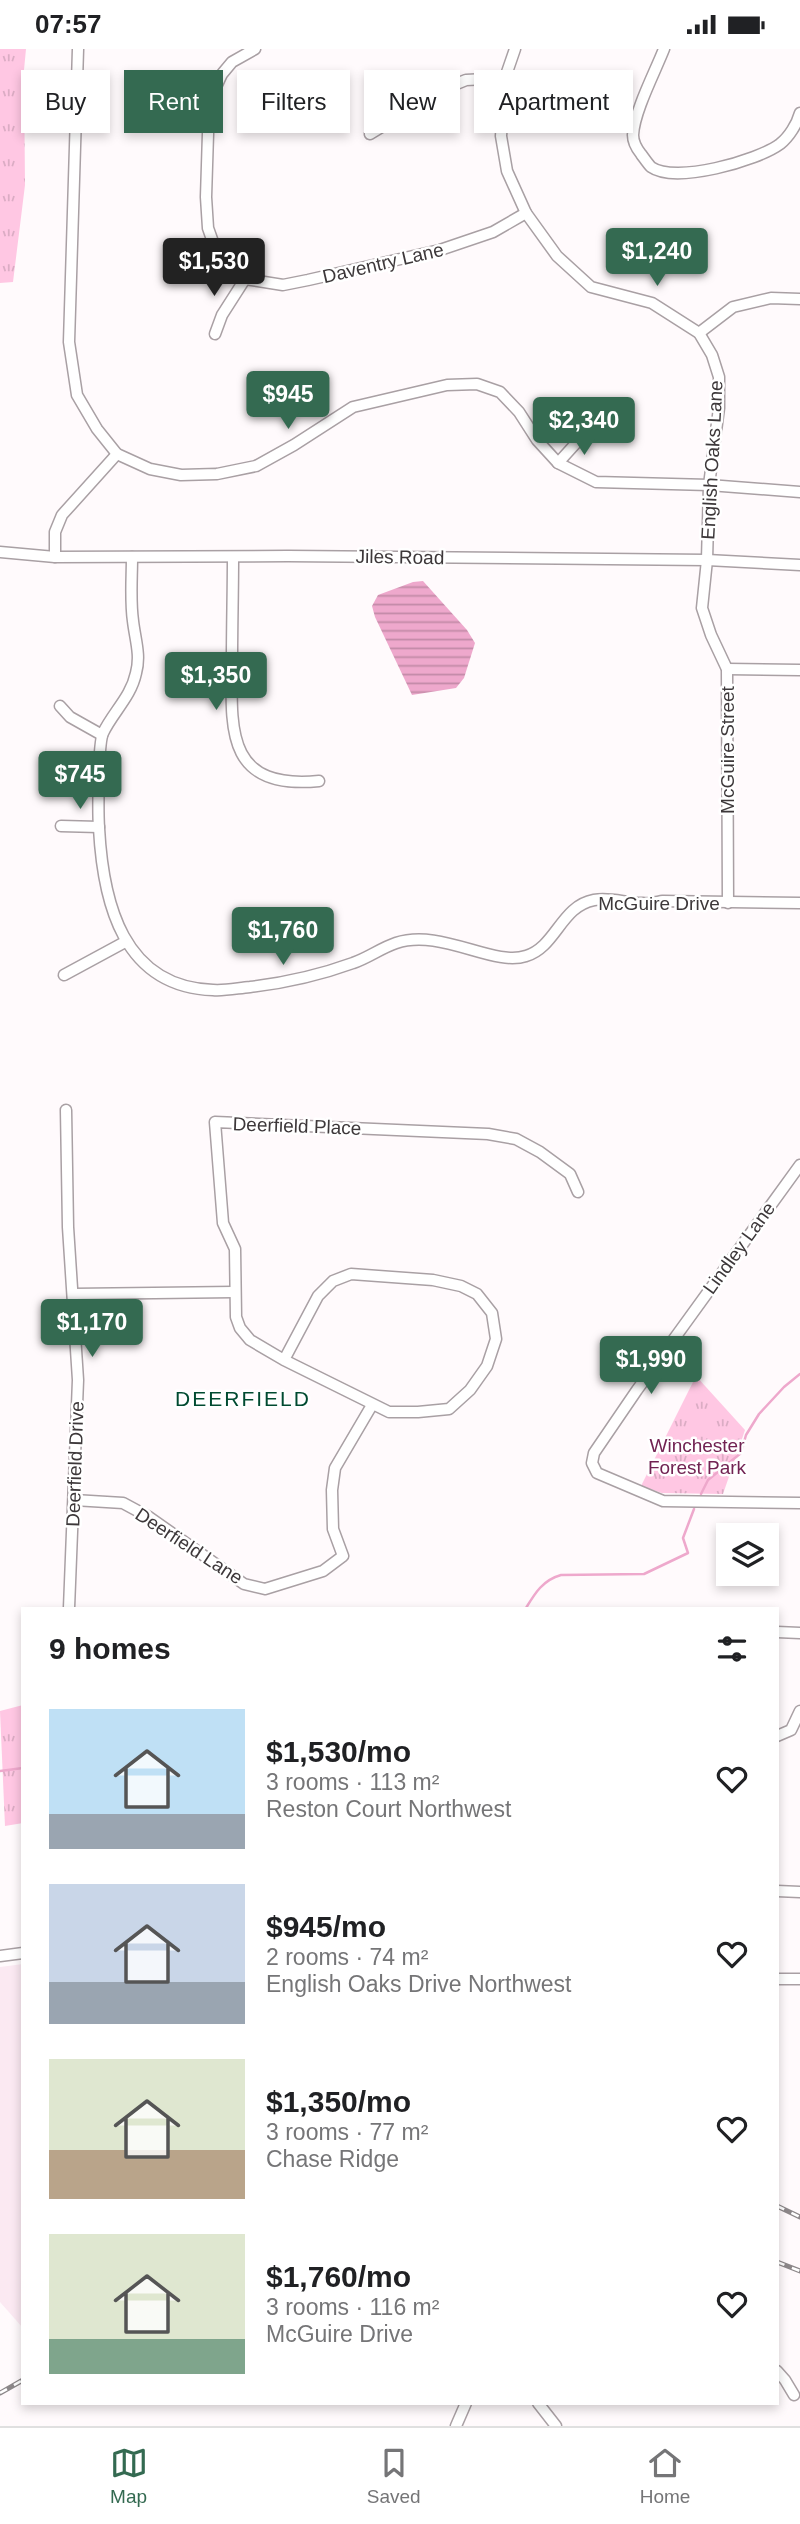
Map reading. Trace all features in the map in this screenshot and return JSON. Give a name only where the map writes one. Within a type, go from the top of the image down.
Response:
[{"type":"street","points":[[78,49],[69,342],[77,395],[97,429],[117,454],[150,469],[181,475],[217,474],[256,466],[353,407],[447,385],[477,384],[500,392],[558,463],[596,482],[709,485],[800,492]]},
{"type":"street","points":[[215,334],[222,315],[245,279],[226,263],[214,245],[208,229],[206,197],[209,102],[222,73],[232,62],[255,49]]},
{"type":"street","points":[[508,70],[515,49]]},
{"type":"street","points":[[664,49],[632,137],[638,151],[652,167],[672,173],[724,168],[752,159],[781,143],[797,123],[800,113]]},
{"type":"street","points":[[370,134],[444,89],[474,80]]},
{"type":"street","points":[[501,133],[507,171],[526,213],[557,256],[591,287],[652,303],[699,333],[733,307],[771,298],[800,299]]},
{"type":"street","name":"Daventry Lane","points":[[245,279],[283,285],[440,250],[492,232],[526,213]]},
{"type":"street","name":"English Oaks Lane","points":[[699,333],[712,355],[719,377],[719,408],[709,485],[707,560]]},
{"type":"street","points":[[558,463],[587,431]]},
{"type":"street","points":[[55,557],[55,532],[62,515],[117,454]]},
{"type":"street","name":"Jiles Road","points":[[0,552],[55,557],[707,560],[800,565]]},
{"type":"street","points":[[60,706],[71,717],[102,735],[129,694],[137,672],[139,653],[132,619],[132,557]]},
{"type":"street","points":[[233,557],[231,713],[234,740],[240,752],[259,771],[296,783],[319,781]]},
{"type":"street","name":"McGuire Street","points":[[707,560],[702,608],[727,669],[728,903]]},
{"type":"street","points":[[727,669],[800,670]]},
{"type":"street","name":"McGuire Drive","points":[[102,735],[99,827],[104,883],[125,942],[147,968],[173,983],[213,990],[279,984],[353,963],[396,943],[420,939],[448,943],[497,956],[526,956],[547,943],[576,908],[593,900],[641,904],[663,901],[800,903]]},
{"type":"street","points":[[61,826],[99,827]]},
{"type":"street","points":[[64,975],[125,942]]},
{"type":"street","name":"Deerfield Drive","points":[[66,1109],[68,1227],[78,1380],[69,1607]]},
{"type":"street","name":"Deerfield Place","points":[[284,1360],[317,1296],[333,1281],[351,1274],[433,1280],[461,1286],[477,1294],[492,1313],[496,1339],[487,1366],[470,1390],[449,1409],[389,1412],[372,1405],[284,1360],[250,1341],[236,1318],[235,1249],[223,1223],[215,1122],[488,1134],[516,1139],[540,1152],[570,1174],[578,1192]]},
{"type":"street","name":"Lindley Lane","points":[[800,1164],[637,1389],[594,1453],[592,1463],[597,1473],[663,1501],[800,1503]]},
{"type":"street","points":[[74,1294],[234,1292]]},
{"type":"street","name":"Deerfield Lane","points":[[74,1500],[123,1503],[149,1517],[244,1584],[265,1589],[323,1571],[343,1556],[333,1529],[332,1490],[335,1468],[372,1405]]},
{"type":"street","points":[[779,1632],[800,1633]]},
{"type":"street","points":[[779,1735],[790,1730],[800,1711]]},
{"type":"street","points":[[779,1891],[800,1892]]},
{"type":"street","points":[[0,1956],[21,1954]]},
{"type":"street","points":[[779,1979],[800,1979]]},
{"type":"street","points":[[779,2373],[794,2396]]},
{"type":"street","points":[[456,2426],[465,2405]]},
{"type":"street","points":[[540,2405],[556,2426]]},
{"type":"shaded area","points":[[423,581],[467,630],[475,643],[464,678],[456,688],[412,695],[372,606],[378,595]]},
{"type":"shaded area","points":[[21,1964],[21,2326],[0,2302],[0,1967]]},
{"type":"green space","points":[[0,49],[26,49],[24,70],[21,70],[21,133],[25,133],[25,185],[13,282],[0,283]]},
{"type":"green space","name":"Winchester Forest Park","points":[[696,1376],[745,1430],[723,1494],[662,1493],[641,1486]]},
{"type":"green space","points":[[21,1706],[21,1823],[5,1826],[0,1711]]},
{"type":"waterway","points":[[701,1494],[708,1480],[741,1453],[746,1435],[759,1414],[800,1374]]},
{"type":"waterway","points":[[527,1607],[536,1592],[555,1577],[644,1574],[688,1553],[683,1538],[694,1509]]},
{"type":"waterway","points":[[0,1771],[21,1768]]},
{"type":"railway","points":[[779,2207],[800,2217]]},
{"type":"railway","points":[[779,2263],[800,2271]]},
{"type":"railway","points":[[0,2393],[21,2381]]},
{"type":"district","name":"DEERFIELD","points":[[243,1398]]}]
